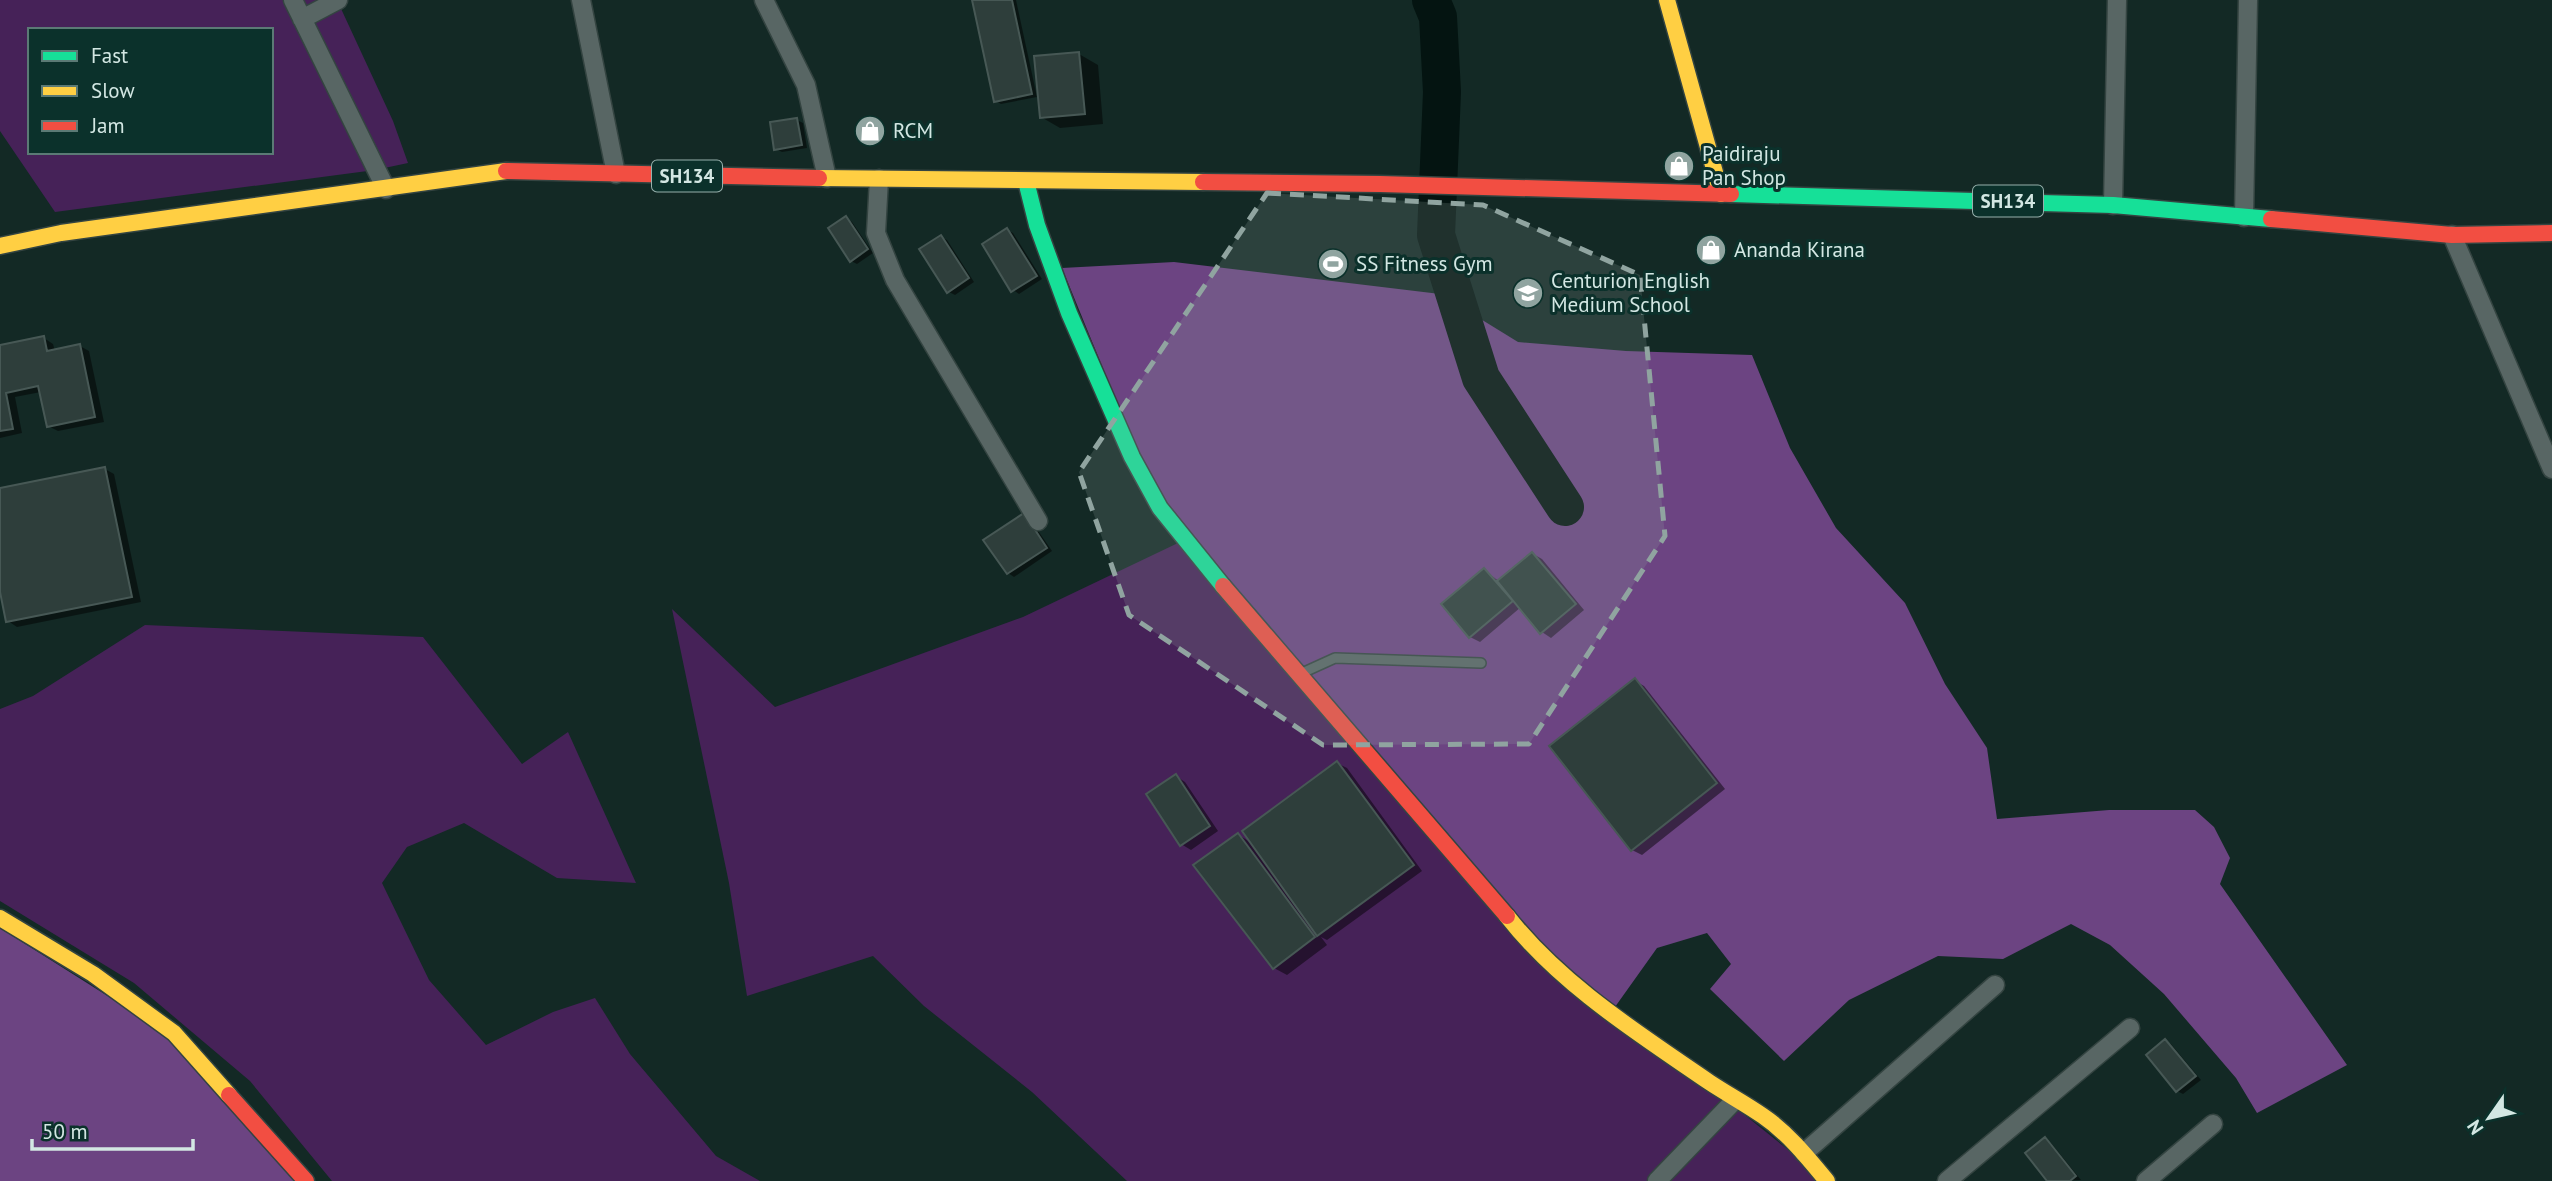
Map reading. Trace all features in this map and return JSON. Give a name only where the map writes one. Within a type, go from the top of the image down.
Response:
[{"type":"main road","points":[[1667,0],[1721,194]]},
{"type":"main road","name":"SH134","points":[[0,246],[61,233],[386,189],[495,171],[879,179],[1380,184],[2113,205],[2452,235],[2552,233]]},
{"type":"main road","points":[[1026,181],[1037,225],[1069,313],[1132,457],[1160,508],[1243,612],[1485,888],[1525,939],[1610,1014],[1735,1100],[1765,1117],[1804,1153],[1827,1181]]},
{"type":"main road","points":[[0,918],[93,974],[174,1033],[306,1181]]},
{"type":"street","points":[[293,0],[386,189]]},
{"type":"street","points":[[302,19],[338,0]]},
{"type":"street","points":[[581,0],[617,174]]},
{"type":"street","points":[[764,0],[806,85],[827,178]]},
{"type":"street","points":[[2113,205],[2118,0]]},
{"type":"street","points":[[2244,217],[2248,0]]},
{"type":"street","points":[[879,179],[876,233],[895,281],[1038,521]]},
{"type":"street","points":[[2452,235],[2552,469]]},
{"type":"street","points":[[1804,1153],[1995,985]]},
{"type":"street","points":[[1947,1181],[2130,1028]]},
{"type":"street","points":[[1657,1181],[1735,1100]]},
{"type":"street","points":[[2146,1181],[2213,1124]]},
{"type":"lane","points":[[1298,675],[1335,658],[1481,663]]},
{"type":"highlighted area","points":[[1267,193],[1483,205],[1640,275],[1665,536],[1529,744],[1323,745],[1129,615],[1079,472]]},
{"type":"shaded area","points":[[0,0],[337,0],[393,121],[408,163],[375,170],[55,212],[0,131]]},
{"type":"shaded area","points":[[1174,262],[1440,294],[1518,342],[1626,351],[1752,355],[1790,448],[1836,528],[1905,603],[1945,684],[1987,748],[1997,819],[2109,810],[2195,810],[2214,827],[2230,858],[2220,884],[2347,1065],[2257,1113],[2236,1078],[2164,994],[2110,945],[2071,924],[2003,959],[1938,956],[1849,1000],[1784,1061],[1710,989],[1731,964],[1707,933],[1657,948],[1610,1014],[1558,970],[1160,508],[1062,268]]},
{"type":"shaded area","points":[[1178,543],[1525,939],[1827,1181],[1127,1181],[1032,1092],[924,1006],[873,956],[747,996],[729,883],[672,609],[775,707],[1023,617]]},
{"type":"shaded area","points":[[145,625],[423,637],[522,764],[568,732],[636,883],[557,878],[464,823],[407,847],[382,883],[429,980],[486,1045],[553,1012],[595,998],[630,1054],[716,1156],[760,1181],[332,1181],[250,1081],[134,983],[0,901],[0,709],[33,696]]},
{"type":"shaded area","points":[[0,928],[193,1050],[301,1181],[0,1181]]},
{"type":"building","points":[[972,0],[1012,0],[1032,94],[994,102]]},
{"type":"building","points":[[1079,52],[1085,114],[1040,118],[1034,56]]},
{"type":"building","points":[[797,118],[802,145],[774,150],[770,122]]},
{"type":"building","points":[[846,216],[868,249],[850,262],[828,228]]},
{"type":"building","points":[[1007,228],[1037,276],[1011,292],[982,244]]},
{"type":"building","points":[[941,235],[969,278],[947,293],[919,249]]},
{"type":"building","points":[[44,336],[47,351],[80,344],[95,417],[47,427],[38,386],[6,393],[13,429],[0,431],[0,345]]},
{"type":"building","points":[[105,467],[132,597],[6,622],[0,592],[0,488]]},
{"type":"building","points":[[1024,513],[1047,548],[1007,574],[983,540]]},
{"type":"building","points":[[1532,552],[1576,604],[1540,634],[1497,581]]},
{"type":"building","points":[[1484,568],[1513,601],[1469,638],[1441,604]]},
{"type":"building","points":[[1635,678],[1717,783],[1631,851],[1549,746]]},
{"type":"building","points":[[1337,761],[1414,865],[1317,936],[1242,831]]},
{"type":"building","points":[[1176,774],[1210,826],[1180,846],[1146,794]]},
{"type":"building","points":[[1238,833],[1315,937],[1273,969],[1193,865]]},
{"type":"building","points":[[2165,1039],[2196,1076],[2176,1092],[2146,1055]]},
{"type":"building","points":[[2045,1137],[2076,1176],[2070,1181],[2047,1181],[2025,1153]]},
{"type":"waterway","points":[[1431,0],[1438,17],[1442,92],[1436,235],[1481,378],[1565,507]]},
{"type":"traffic: fast","points":[[1026,181],[1037,225],[1069,313],[1132,457],[1160,508],[1223,586]]},
{"type":"traffic: fast","points":[[1731,194],[2113,205],[2271,219]]},
{"type":"traffic: slow","points":[[1667,0],[1721,194]]},
{"type":"traffic: slow","points":[[0,246],[61,233],[506,171]]},
{"type":"traffic: slow","points":[[819,178],[1203,182]]},
{"type":"traffic: slow","points":[[1507,916],[1551,964],[1602,1007],[1781,1130],[1827,1181]]},
{"type":"traffic: slow","points":[[0,918],[93,974],[174,1033],[229,1095]]},
{"type":"traffic: jam","points":[[506,171],[819,178]]},
{"type":"traffic: jam","points":[[1203,182],[1731,194]]},
{"type":"traffic: jam","points":[[2271,219],[2452,235],[2552,233]]},
{"type":"traffic: jam","points":[[1223,586],[1507,916]]},
{"type":"traffic: jam","points":[[229,1095],[306,1181]]},
{"type":"place","name":"RCM","points":[[870,131]]},
{"type":"place","name":"Paidiraju Pan Shop","points":[[1679,166]]},
{"type":"place","name":"Ananda Kirana","points":[[1711,250]]},
{"type":"place","name":"SS Fitness Gym","points":[[1333,264]]},
{"type":"place","name":"Centurion English Medium School","points":[[1528,293]]}]
